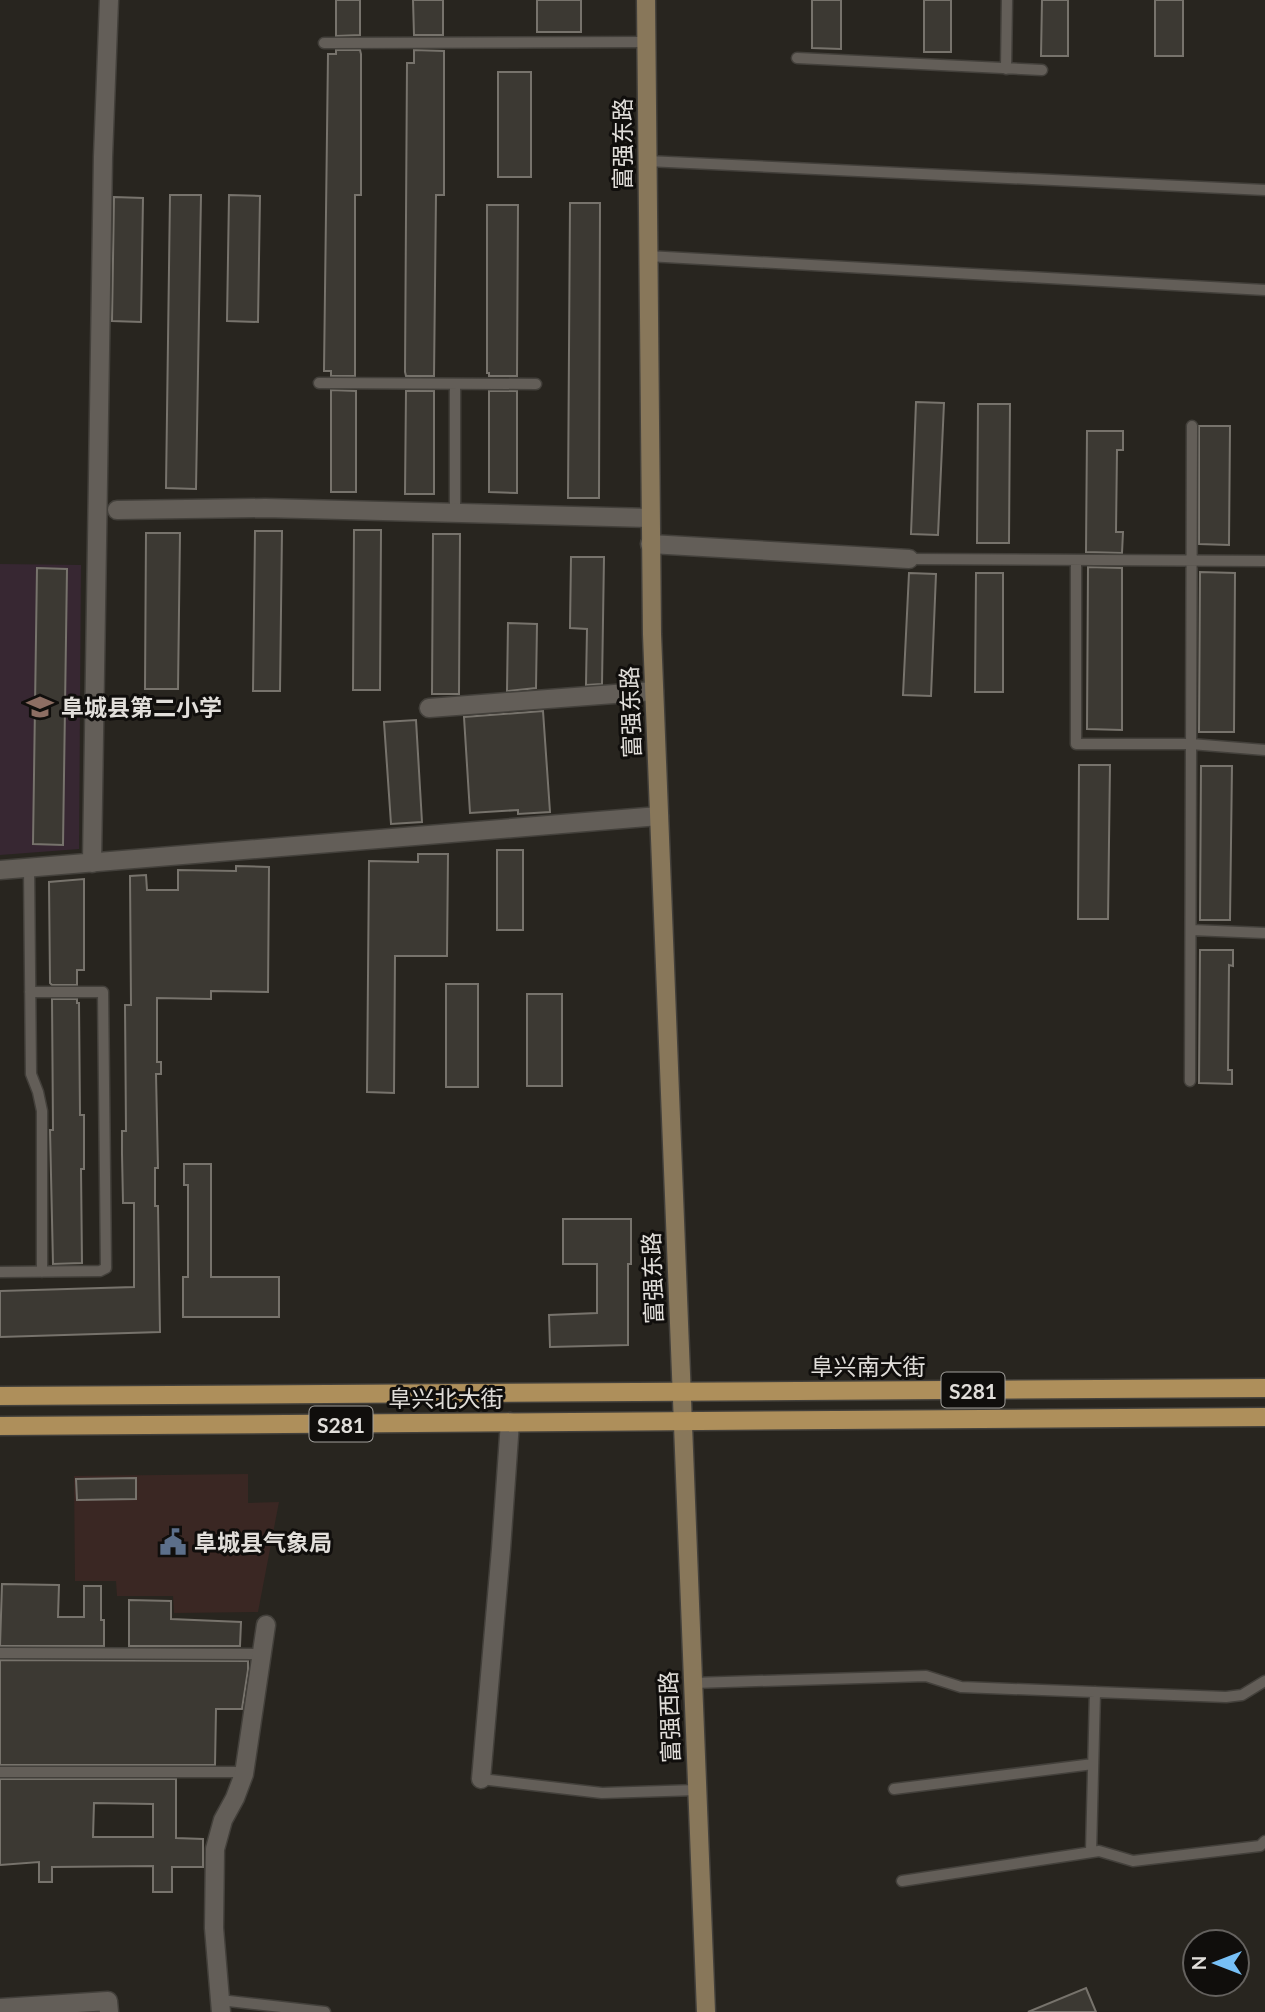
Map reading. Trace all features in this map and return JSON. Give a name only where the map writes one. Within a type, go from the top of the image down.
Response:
[{"type":"main road","name":"阜兴南大街","points":[[681,1392],[1265,1388]]},
{"type":"main road","name":"阜兴北大街","points":[[0,1396],[681,1392]]},
{"type":"main road","name":"S281","points":[[682,1421],[1265,1417]]},
{"type":"main road","name":"阜兴北大街","points":[[0,1426],[682,1421]]},
{"type":"street","points":[[92,863],[103,157],[109,0]]},
{"type":"street","name":"富强东路","points":[[646,0],[650,544],[682,1421]]},
{"type":"street","points":[[117,510],[265,508],[650,517]]},
{"type":"street","points":[[650,544],[909,559]]},
{"type":"street","points":[[429,708],[654,691]]},
{"type":"street","points":[[0,870],[659,816]]},
{"type":"street","name":"富强西路","points":[[682,1421],[706,2012]]},
{"type":"street","points":[[481,1779],[510,1422]]},
{"type":"street","points":[[220,2006],[214,1928],[215,1849],[223,1820],[235,1798],[244,1772],[266,1625]]},
{"type":"street","points":[[0,2008],[108,2001],[109,2012]]},
{"type":"lane","points":[[1006,69],[1007,0]]},
{"type":"lane","points":[[324,43],[646,42]]},
{"type":"lane","points":[[797,58],[1042,70]]},
{"type":"lane","points":[[647,161],[1265,190]]},
{"type":"lane","points":[[648,256],[1265,290]]},
{"type":"lane","points":[[319,383],[536,384]]},
{"type":"lane","points":[[455,384],[455,513]]},
{"type":"lane","points":[[1190,1081],[1192,426]]},
{"type":"lane","points":[[909,559],[1265,561]]},
{"type":"lane","points":[[1076,561],[1076,744],[1191,744],[1265,750]]},
{"type":"lane","points":[[30,868],[31,1074],[41,1111],[41,1272]]},
{"type":"lane","points":[[1191,930],[1265,933]]},
{"type":"lane","points":[[0,1272],[100,1271],[106,1268],[103,992],[30,992]]},
{"type":"lane","points":[[0,1653],[261,1654]]},
{"type":"lane","points":[[693,1683],[926,1676],[961,1687],[1226,1697],[1242,1695],[1265,1681]]},
{"type":"lane","points":[[1091,1852],[1095,1692]]},
{"type":"lane","points":[[894,1789],[1093,1764]]},
{"type":"lane","points":[[0,1772],[244,1772]]},
{"type":"lane","points":[[481,1779],[602,1793],[697,1790]]},
{"type":"lane","points":[[902,1881],[1091,1852],[1109,1852],[1133,1861],[1260,1846],[1265,1841]]},
{"type":"lane","points":[[220,2006],[325,2012]]},
{"type":"shaded area","name":"阜城县第二小学","points":[[0,564],[81,565],[79,849],[0,855]]},
{"type":"shaded area","name":"阜城县气象局","points":[[248,1474],[248,1503],[279,1502],[258,1612],[174,1613],[173,1596],[117,1596],[116,1581],[75,1581],[74,1476]]},
{"type":"building","points":[[336,0],[360,0],[360,35],[336,36]]},
{"type":"building","points":[[413,0],[443,0],[443,35],[414,35]]},
{"type":"building","points":[[537,0],[581,0],[581,32],[537,32]]},
{"type":"building","points":[[812,0],[841,0],[841,49],[812,48]]},
{"type":"building","points":[[924,0],[951,0],[951,52],[924,52]]},
{"type":"building","points":[[1042,0],[1068,0],[1068,56],[1041,56]]},
{"type":"building","points":[[1155,0],[1183,0],[1183,56],[1155,56]]},
{"type":"building","points":[[336,50],[360,50],[361,54],[361,195],[355,195],[355,376],[331,376],[331,371],[324,371],[328,54],[336,54]]},
{"type":"building","points":[[414,50],[444,51],[444,195],[436,195],[434,376],[406,376],[405,372],[407,63],[414,63]]},
{"type":"building","points":[[498,72],[531,72],[531,177],[498,177]]},
{"type":"building","points":[[170,195],[201,195],[196,489],[166,488]]},
{"type":"building","points":[[229,195],[260,196],[258,322],[227,321]]},
{"type":"building","points":[[114,197],[143,198],[141,322],[112,321]]},
{"type":"building","points":[[570,203],[600,203],[599,498],[568,498]]},
{"type":"building","points":[[487,205],[518,205],[517,376],[489,376],[487,373]]},
{"type":"building","points":[[331,390],[356,391],[356,492],[331,492]]},
{"type":"building","points":[[406,391],[434,391],[434,494],[405,494]]},
{"type":"building","points":[[489,391],[517,391],[517,493],[489,492]]},
{"type":"building","points":[[916,402],[944,403],[938,535],[911,534]]},
{"type":"building","points":[[978,404],[1010,404],[1009,543],[977,543]]},
{"type":"building","points":[[1199,426],[1230,426],[1229,545],[1199,544]]},
{"type":"building","points":[[1087,431],[1123,431],[1123,450],[1117,450],[1116,532],[1123,532],[1122,553],[1086,552]]},
{"type":"building","points":[[354,530],[381,530],[380,690],[353,690]]},
{"type":"building","points":[[255,531],[282,531],[280,691],[253,691]]},
{"type":"building","points":[[146,533],[180,533],[178,689],[145,689]]},
{"type":"building","points":[[433,534],[460,534],[459,694],[432,694]]},
{"type":"building","points":[[571,557],[604,557],[602,684],[586,685],[587,629],[570,628]]},
{"type":"building","points":[[1088,567],[1122,568],[1122,730],[1087,729]]},
{"type":"building","points":[[37,568],[67,569],[63,845],[33,844]]},
{"type":"building","points":[[1200,572],[1235,573],[1234,732],[1199,732]]},
{"type":"building","points":[[909,573],[936,574],[931,696],[903,695]]},
{"type":"building","points":[[976,573],[1003,573],[1003,692],[975,692]]},
{"type":"building","points":[[508,623],[537,624],[536,688],[507,691]]},
{"type":"building","points":[[543,711],[550,812],[518,814],[518,810],[470,813],[464,717]]},
{"type":"building","points":[[416,720],[422,822],[391,824],[384,722]]},
{"type":"building","points":[[1079,765],[1110,765],[1108,919],[1078,919]]},
{"type":"building","points":[[1201,766],[1232,766],[1230,920],[1200,920]]},
{"type":"building","points":[[497,850],[523,850],[523,930],[497,930]]},
{"type":"building","points":[[418,854],[448,854],[447,956],[395,956],[394,1093],[367,1092],[369,861],[418,862]]},
{"type":"building","points":[[236,866],[269,867],[268,992],[211,991],[211,999],[157,998],[157,1062],[161,1062],[161,1074],[156,1074],[158,1168],[155,1168],[155,1206],[158,1206],[160,1332],[0,1337],[0,1291],[134,1287],[134,1203],[123,1203],[122,1154],[122,1131],[126,1131],[125,1005],[131,1005],[130,876],[146,875],[147,890],[178,890],[178,870],[236,871]]},
{"type":"building","points":[[84,879],[84,970],[77,970],[77,985],[52,985],[49,882]]},
{"type":"building","points":[[1200,950],[1233,950],[1233,966],[1229,965],[1228,1070],[1232,1070],[1232,1084],[1199,1083]]},
{"type":"building","points":[[446,984],[478,984],[478,1087],[446,1087]]},
{"type":"building","points":[[527,994],[562,994],[562,1086],[527,1086]]},
{"type":"building","points":[[52,999],[77,999],[79,1003],[80,1115],[84,1115],[84,1169],[81,1169],[82,1263],[53,1264],[50,1130],[53,1130]]},
{"type":"building","points":[[184,1164],[211,1164],[211,1277],[279,1277],[279,1317],[183,1317],[183,1277],[188,1277],[188,1185],[184,1185]]},
{"type":"building","points":[[563,1219],[631,1219],[628,1345],[550,1347],[549,1315],[597,1313],[597,1264],[563,1264]]},
{"type":"building","points":[[136,1478],[136,1499],[77,1500],[76,1479]]},
{"type":"building","points":[[2,1584],[59,1585],[58,1617],[84,1617],[84,1586],[101,1586],[104,1646],[0,1646]]},
{"type":"building","points":[[129,1600],[171,1601],[171,1619],[241,1622],[240,1646],[129,1646]]},
{"type":"building","points":[[0,1660],[248,1661],[248,1670],[242,1709],[216,1709],[215,1765],[0,1765]]},
{"type":"building","points":[[0,1779],[176,1779],[176,1838],[203,1839],[203,1867],[172,1867],[172,1892],[153,1892],[153,1866],[52,1867],[52,1882],[39,1882],[39,1862],[0,1865]],"holes":[[[94,1803],[153,1804],[153,1837],[93,1837]]]},
{"type":"building","points":[[1086,1988],[1096,2012],[1028,2012]]},
{"type":"place","name":"阜城县第二小学","points":[[40,707]]},
{"type":"place","name":"阜城县气象局","points":[[173,1542]]}]
